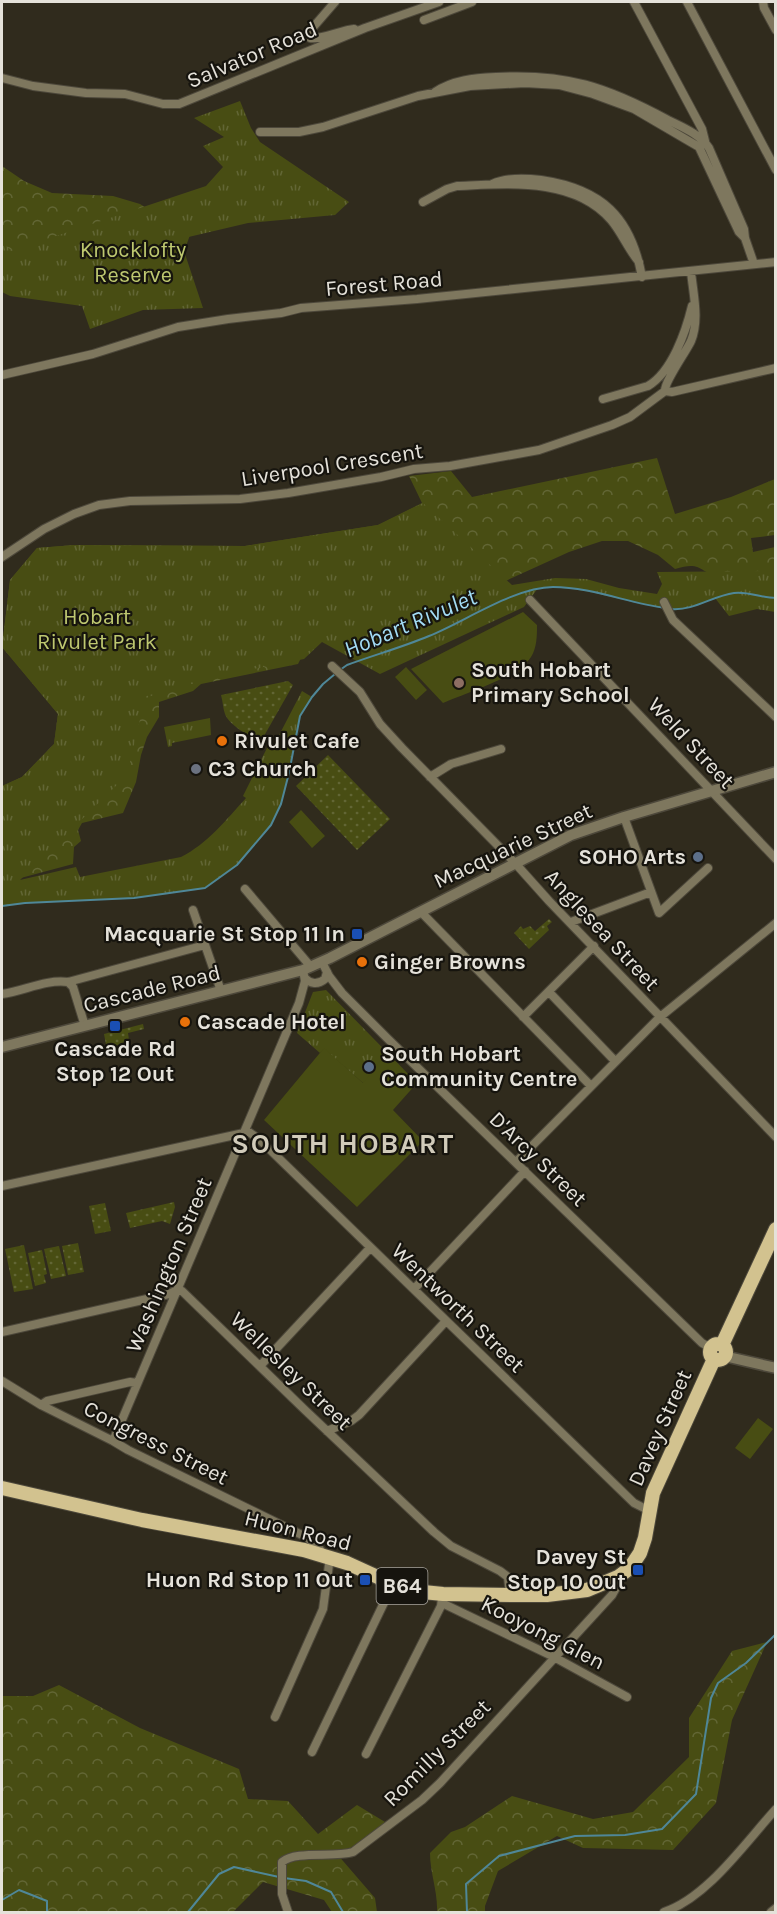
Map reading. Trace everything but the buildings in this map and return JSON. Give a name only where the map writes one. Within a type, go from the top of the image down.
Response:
[{"type":"main road","name":"Davey Street","points":[[618,1577],[630,1568],[640,1553],[645,1538],[648,1510],[656,1485],[776,1229]]},
{"type":"main road","name":"Huon Road","points":[[2,1488],[142,1520],[286,1546],[327,1556],[393,1584],[442,1599],[547,1595],[587,1590],[618,1577]]},
{"type":"street","points":[[335,2],[314,24],[309,34],[310,38],[315,39],[342,30],[365,28]]},
{"type":"street","name":"Salvator Road","points":[[2,78],[33,86],[86,93],[125,94],[163,104],[178,104],[365,28],[439,2]]},
{"type":"street","points":[[424,20],[472,2]]},
{"type":"street","points":[[634,2],[702,129],[705,141],[744,229],[754,264]]},
{"type":"street","points":[[687,2],[776,170]]},
{"type":"street","points":[[763,2],[776,30]]},
{"type":"street","points":[[435,93],[445,85],[480,77],[556,77],[600,88],[633,101],[705,141]]},
{"type":"street","points":[[260,132],[299,132],[323,128],[435,93],[482,84],[542,84],[576,89],[634,109],[699,147],[735,225],[745,238]]},
{"type":"street","points":[[423,202],[457,186],[534,186],[581,197],[612,220],[630,252],[639,262],[642,277]]},
{"type":"street","name":"Forest Road","points":[[2,375],[93,354],[178,327],[281,313],[301,308],[395,301],[776,262]]},
{"type":"street","name":"Liverpool Crescent","points":[[665,391],[666,383],[693,334],[696,316],[691,271]]},
{"type":"street","name":"Liverpool Crescent","points":[[603,399],[648,386],[654,382],[675,352],[687,327],[693,302]]},
{"type":"street","name":"Liverpool Crescent","points":[[2,557],[44,529],[99,505],[130,501],[240,499],[288,493],[539,450],[630,417],[665,391],[672,392],[776,368]]},
{"type":"street","name":"Weld Street","points":[[530,600],[776,859]]},
{"type":"street","points":[[664,602],[673,621],[776,717]]},
{"type":"street","name":"Anglesea Street","points":[[332,666],[360,692],[380,724],[776,1137]]},
{"type":"street","points":[[430,777],[451,764],[501,749]]},
{"type":"street","name":"Macquarie Street","points":[[306,971],[324,967],[421,912],[571,836],[624,817],[776,772]]},
{"type":"street","points":[[624,817],[659,913],[708,868]]},
{"type":"street","points":[[245,889],[306,971],[309,982],[317,983],[325,979],[324,967]]},
{"type":"street","points":[[571,922],[651,892]]},
{"type":"street","points":[[193,910],[221,991]]},
{"type":"street","points":[[421,912],[591,1086]]},
{"type":"street","points":[[516,1162],[660,1017],[776,923]]},
{"type":"street","points":[[2,994],[54,981],[68,982],[205,945]]},
{"type":"street","points":[[523,1017],[594,946]]},
{"type":"street","name":"D'Arcy Street","points":[[324,967],[342,993],[422,1073],[702,1343],[718,1352]]},
{"type":"street","name":"Cascade Road","points":[[2,1047],[306,971]]},
{"type":"street","name":"Washington Street","points":[[112,1441],[299,1003],[306,971]]},
{"type":"street","points":[[68,982],[74,987],[85,1026]]},
{"type":"street","name":"Washington Street","points":[[299,1003],[311,986],[317,983]]},
{"type":"street","name":"D'Arcy Street","points":[[317,983],[330,986],[342,993]]},
{"type":"street","points":[[549,992],[615,1061]]},
{"type":"street","points":[[2,1186],[245,1131]]},
{"type":"street","name":"Wentworth Street","points":[[245,1131],[260,1140],[634,1503],[648,1510]]},
{"type":"street","points":[[414,1289],[525,1171]]},
{"type":"street","points":[[260,1366],[370,1248]]},
{"type":"street","points":[[2,1332],[169,1294],[177,1290]]},
{"type":"street","name":"Wellesley Street","points":[[177,1290],[182,1291],[327,1431],[452,1546],[508,1577],[510,1595]]},
{"type":"street","points":[[327,1431],[359,1415],[446,1322]]},
{"type":"street","points":[[718,1352],[776,1368]]},
{"type":"street","name":"Congress Street","points":[[2,1381],[41,1405],[128,1450],[304,1536],[316,1544],[327,1556]]},
{"type":"street","points":[[41,1405],[47,1401],[130,1382],[137,1383]]},
{"type":"street","points":[[275,1717],[323,1609],[327,1556]]},
{"type":"street","name":"Romilly Street","points":[[288,1912],[282,1894],[281,1865],[287,1858],[343,1855],[360,1848],[422,1800],[612,1595],[617,1586],[618,1577]]},
{"type":"street","points":[[312,1752],[393,1584]]},
{"type":"street","points":[[366,1754],[442,1599]]},
{"type":"street","name":"Kooyong Glen","points":[[442,1599],[627,1698]]},
{"type":"street","points":[[664,1912],[682,1905],[700,1893],[776,1809]]},
{"type":"street","points":[[771,1912],[776,1908]]},
{"type":"green space","name":"Knocklofty Reserve","points":[[240,101],[251,128],[260,142],[349,202],[335,215],[248,223],[180,239],[203,308],[143,310],[90,329],[82,306],[10,296],[2,292],[2,241],[11,251],[206,186],[223,167],[203,146],[224,137],[194,118]]},
{"type":"green space","points":[[2,166],[24,181],[52,193],[113,196],[140,204],[190,235],[172,285],[2,261]]},
{"type":"green space","name":"Hobart Rivulet Park","points":[[657,458],[675,514],[731,497],[775,479],[775,535],[751,538],[753,552],[775,547],[775,582],[719,577],[691,566],[675,569],[658,555],[628,541],[602,541],[569,552],[488,589],[319,622],[298,664],[201,684],[193,691],[159,702],[159,717],[147,737],[136,782],[123,813],[82,823],[78,830],[81,841],[74,847],[73,864],[2,883],[2,786],[22,777],[54,744],[58,714],[2,647],[10,580],[37,548],[75,545],[245,546],[378,525],[422,503],[409,476],[451,471],[472,497]]},
{"type":"green space","name":"Hobart Rivulet Park","points":[[423,503],[512,585],[555,578],[586,579],[619,588],[657,594],[662,584],[657,572],[775,571],[775,612],[757,609],[729,616],[715,598],[688,608],[675,610],[579,590],[538,588],[524,607],[380,674],[322,642],[304,659],[202,679],[145,698],[127,775],[20,880],[76,867],[80,877],[181,857],[190,852],[216,831],[246,798],[243,796],[269,744],[274,745],[302,691],[312,697],[300,716],[281,804],[271,825],[237,865],[205,888],[134,898],[2,906],[2,786],[22,777],[54,744],[58,714],[2,647],[10,580],[37,548],[75,545],[245,546],[378,525]]},
{"type":"green space","points":[[523,612],[537,625],[534,650],[524,664],[504,678],[443,703],[411,669]]},
{"type":"green space","points":[[406,667],[427,690],[416,700],[395,677]]},
{"type":"green space","points":[[288,681],[293,685],[264,736],[248,735],[227,718],[221,695]]},
{"type":"green space","points":[[210,718],[211,735],[172,743],[172,746],[168,747],[164,727]]},
{"type":"green space","points":[[328,755],[390,819],[357,850],[296,786]]},
{"type":"green space","points":[[301,810],[325,836],[312,848],[289,822]]},
{"type":"green space","points":[[549,919],[552,922],[547,926],[549,930],[529,949],[514,933],[521,926],[523,929],[530,926],[535,931]]},
{"type":"green space","points":[[326,990],[417,1083],[363,1083],[324,1049],[320,1053],[297,1033],[313,992]]},
{"type":"green space","points":[[143,1024],[144,1029],[128,1033],[129,1040],[107,1050],[104,1034]]},
{"type":"green space","points":[[324,1048],[363,1083],[386,1054],[417,1083],[393,1110],[423,1141],[357,1207],[264,1120]]},
{"type":"green space","points":[[174,1202],[175,1207],[170,1224],[162,1221],[130,1228],[126,1213]]},
{"type":"green space","points":[[105,1203],[111,1231],[95,1234],[89,1206]]},
{"type":"green space","points":[[78,1243],[84,1272],[68,1275],[62,1246]]},
{"type":"green space","points":[[24,1245],[33,1289],[14,1292],[5,1249]]},
{"type":"green space","points":[[59,1246],[66,1276],[51,1279],[44,1249]]},
{"type":"green space","points":[[42,1250],[47,1274],[44,1275],[46,1283],[35,1286],[28,1253]]},
{"type":"green space","points":[[758,1418],[773,1429],[750,1459],[735,1448]]},
{"type":"green space","points":[[767,1642],[732,1720],[716,1803],[673,1850],[583,1848],[557,1836],[498,1871],[485,1906],[485,1912],[437,1912],[430,1853],[451,1832],[465,1827],[512,1796],[593,1819],[633,1812],[689,1757],[689,1718],[732,1651]]},
{"type":"green space","points":[[59,1685],[140,1728],[239,1769],[248,1799],[288,1801],[318,1834],[357,1805],[390,1825],[358,1846],[337,1854],[375,1898],[377,1912],[332,1912],[324,1900],[263,1882],[233,1912],[5,1912],[2,1910],[2,1696],[33,1696]]},
{"type":"waterway","name":"Hobart Rivulet","points":[[340,670],[347,665],[429,636],[506,599],[538,589],[553,587],[595,592],[665,608]]},
{"type":"waterway","name":"Hobart Rivulet","points":[[671,609],[695,606],[734,593],[776,598]]},
{"type":"waterway","name":"Hobart Rivulet","points":[[2,906],[134,898],[205,888],[237,865],[271,825],[281,804],[300,716],[312,697],[335,674]]},
{"type":"waterway","points":[[467,1912],[466,1884],[499,1856],[575,1836],[625,1835],[662,1829],[696,1794],[711,1698],[718,1683],[746,1663],[776,1634]]},
{"type":"waterway","points":[[188,1912],[219,1874],[234,1867],[279,1877]]},
{"type":"waterway","points":[[284,1878],[306,1881],[331,1892],[343,1912]]},
{"type":"waterway","points":[[2,1900],[19,1890],[47,1901],[47,1912]]},
{"type":"place","name":"South Hobart Primary School","points":[[459,683]]},
{"type":"place","name":"Rivulet Cafe","points":[[222,741]]},
{"type":"place","name":"C3 Church","points":[[196,769]]},
{"type":"place","name":"SOHO Arts","points":[[698,857]]},
{"type":"place","name":"Macquarie St Stop 11 In","points":[[357,934]]},
{"type":"place","name":"Ginger Browns","points":[[362,962]]},
{"type":"place","name":"Cascade Hotel","points":[[185,1022]]},
{"type":"place","name":"Cascade Rd Stop 12 Out","points":[[115,1026]]},
{"type":"place","name":"South Hobart Community Centre","points":[[369,1067]]},
{"type":"place","name":"Davey St Stop 10 Out","points":[[638,1570]]},
{"type":"place","name":"Huon Rd Stop 11 Out","points":[[365,1580]]},
{"type":"district","name":"SOUTH HOBART","points":[[343,1143]]}]
